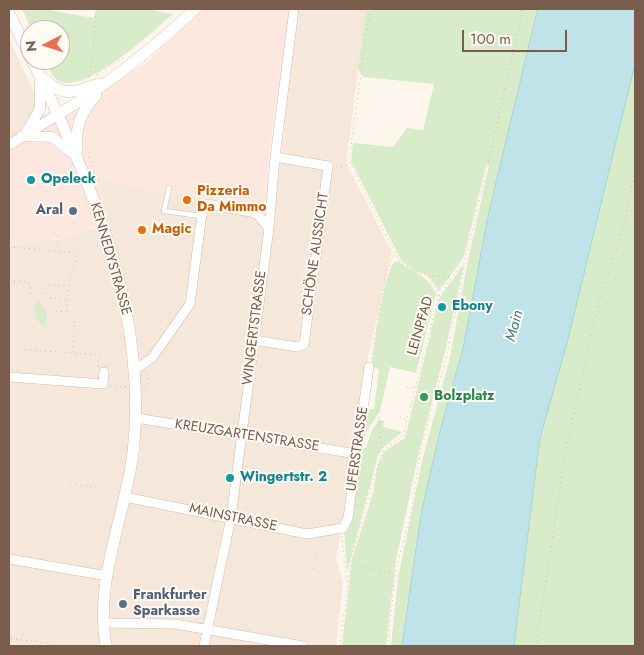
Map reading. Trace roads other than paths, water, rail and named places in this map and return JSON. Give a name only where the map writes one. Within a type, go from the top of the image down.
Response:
[{"type":"main road","points":[[58,115],[86,98],[144,54],[195,9]]},
{"type":"main road","points":[[9,13],[20,36]]},
{"type":"main road","points":[[38,72],[54,88],[63,92],[79,90],[108,80]]},
{"type":"main road","name":"KENNEDYSTRASSE","points":[[38,72],[77,157],[118,275],[130,330],[136,418],[125,497],[108,576],[102,623],[106,646]]},
{"type":"main road","points":[[77,157],[76,133],[78,122],[90,102],[108,80]]},
{"type":"street","name":"WINGERTSTRASSE","points":[[204,646],[231,517],[269,228],[275,157],[294,9]]},
{"type":"street","points":[[24,135],[40,109],[42,88],[38,72]]},
{"type":"street","points":[[9,146],[58,115]]},
{"type":"street","points":[[24,135],[52,136],[77,157]]},
{"type":"street","name":"SCHÖNE AUSSICHT","points":[[254,340],[296,347],[304,344],[328,166],[275,157]]},
{"type":"street","points":[[134,371],[152,358],[190,304],[203,206],[207,204],[256,214],[269,228]]},
{"type":"street","name":"UFERSTRASSE","points":[[341,529],[345,527],[348,518],[369,367]]},
{"type":"street","points":[[9,377],[103,384],[104,372]]},
{"type":"street","name":"KREUZGARTENSTRASSE","points":[[136,418],[357,454]]},
{"type":"street","name":"MAINSTRASSE","points":[[125,497],[231,517],[307,534],[341,529]]},
{"type":"street","points":[[9,559],[108,576]]},
{"type":"street","points":[[102,623],[172,624],[208,628],[303,646]]},
{"type":"lane","points":[[169,188],[164,211],[201,216]]},
{"type":"water","name":"Main","points":[[538,9],[635,9],[635,64],[567,343],[540,438],[514,646],[402,646],[421,514],[440,431],[463,349],[488,216]]},
{"type":"place","name":"Opeleck","points":[[31,180]]},
{"type":"place","name":"Pizzeria Da Mimmo","points":[[187,200]]},
{"type":"place","name":"Aral","points":[[73,211]]},
{"type":"place","name":"Magic","points":[[142,230]]},
{"type":"place","name":"Ebony","points":[[442,307]]},
{"type":"place","name":"Bolzplatz","points":[[424,397]]},
{"type":"place","name":"Wingertstr. 2","points":[[230,478]]},
{"type":"place","name":"Frankfurter Sparkasse","points":[[123,604]]}]
